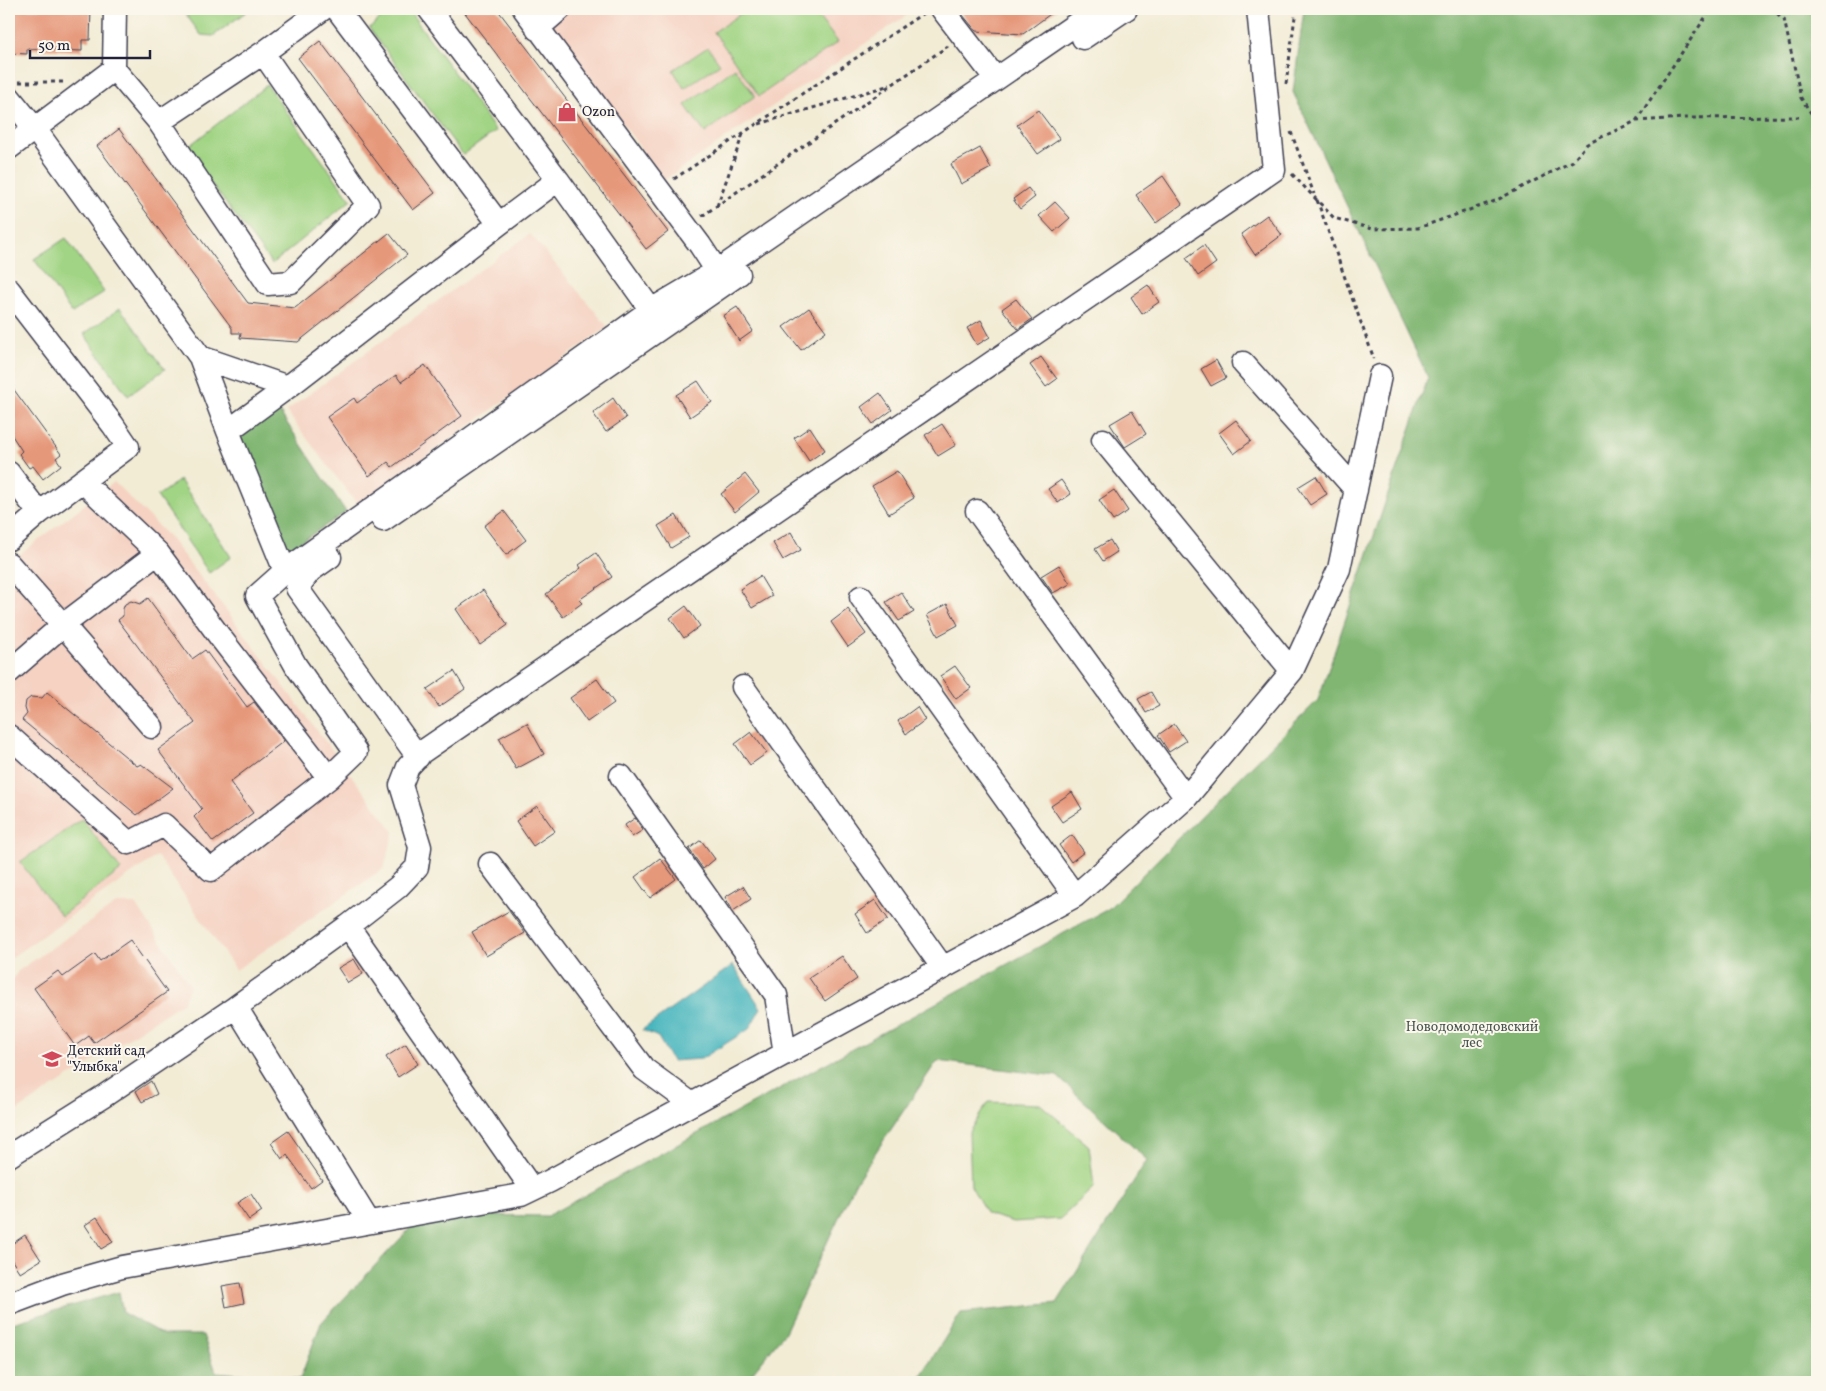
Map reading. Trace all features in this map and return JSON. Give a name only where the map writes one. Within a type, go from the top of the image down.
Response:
[{"type":"street","points":[[115,9],[114,69],[159,122],[268,284],[291,282],[368,206],[263,54]]},
{"type":"street","points":[[159,122],[263,54],[323,9]]},
{"type":"street","points":[[337,9],[499,224]]},
{"type":"street","points":[[430,9],[558,180],[651,310]]},
{"type":"street","points":[[524,9],[717,271]]},
{"type":"street","points":[[538,29],[560,9]]},
{"type":"street","points":[[942,9],[996,80]]},
{"type":"street","points":[[9,736],[129,842],[164,825],[211,870],[329,778],[356,752],[296,666],[258,596],[285,572],[651,310],[717,271],[1098,9]]},
{"type":"street","points":[[418,757],[297,588],[310,571],[833,208],[1126,9]]},
{"type":"street","points":[[9,1156],[104,1096],[236,1008],[398,887],[417,867],[420,847],[401,784],[408,767],[418,757],[1274,170],[1258,9]]},
{"type":"street","points":[[9,148],[114,69]]},
{"type":"street","points":[[14,90],[34,129],[200,357],[285,572]]},
{"type":"street","points":[[228,431],[558,180]]},
{"type":"street","points":[[9,290],[113,424],[128,447],[38,513],[9,539]]},
{"type":"street","points":[[200,357],[288,387]]},
{"type":"street","points":[[1243,363],[1356,490]]},
{"type":"street","points":[[9,1304],[62,1284],[122,1267],[521,1195],[1075,896],[1186,798],[1292,671],[1339,569],[1380,376]]},
{"type":"street","points":[[1103,440],[1292,671]]},
{"type":"street","points":[[9,473],[38,513]]},
{"type":"street","points":[[82,481],[158,553],[329,778]]},
{"type":"street","points":[[977,511],[1186,798]]},
{"type":"street","points":[[9,672],[63,625],[158,553]]},
{"type":"street","points":[[9,564],[152,727]]},
{"type":"street","points":[[861,598],[1075,896]]},
{"type":"street","points":[[743,687],[943,968]]},
{"type":"street","points":[[622,776],[776,996],[785,1054]]},
{"type":"street","points":[[490,864],[644,1069],[692,1104]]},
{"type":"street","points":[[348,926],[532,1189]]},
{"type":"street","points":[[236,1008],[369,1222]]},
{"type":"path","points":[[658,190],[929,9]]},
{"type":"path","points":[[1284,92],[1296,9]]},
{"type":"path","points":[[1636,121],[1711,9]]},
{"type":"path","points":[[1771,9],[1784,19],[1801,98],[1817,122]]},
{"type":"path","points":[[686,227],[893,85],[962,35]]},
{"type":"path","points":[[14,90],[66,82]]},
{"type":"path","points":[[756,125],[893,85]]},
{"type":"path","points":[[1274,170],[1288,170],[1315,196],[1334,218],[1372,229],[1418,228],[1495,201],[1573,161],[1587,144],[1636,121],[1686,118],[1799,117]]},
{"type":"path","points":[[1290,130],[1380,376]]},
{"type":"path","points":[[716,206],[743,134]]},
{"type":"shaded area","points":[[539,9],[916,9],[664,180]]},
{"type":"shaded area","points":[[530,234],[608,327],[358,505],[286,411]]},
{"type":"shaded area","points":[[114,482],[168,536],[394,832],[384,868],[236,970],[157,856],[9,959],[9,563]]},
{"type":"shaded area","name":"Детский сад \"Улыбка\"","points":[[116,904],[136,904],[190,986],[183,1002],[9,1116],[9,985],[18,971]]},
{"type":"green space","points":[[182,9],[250,9],[213,36],[201,35]]},
{"type":"green space","points":[[392,9],[408,9],[496,131],[463,155],[369,28]]},
{"type":"green space","points":[[747,9],[812,9],[838,42],[759,96],[714,32]]},
{"type":"green space","name":"Новодомодедовский лес","points":[[1304,9],[1817,9],[1817,1382],[917,1382],[961,1313],[1057,1303],[1147,1160],[1057,1076],[937,1061],[855,1183],[785,1332],[745,1382],[9,1382],[9,1324],[119,1292],[123,1313],[164,1335],[203,1335],[216,1372],[300,1379],[321,1323],[418,1220],[475,1215],[547,1216],[1108,909],[1318,700],[1428,377],[1293,92]]},
{"type":"green space","points":[[708,47],[720,64],[684,88],[673,70]]},
{"type":"green space","points":[[735,68],[755,96],[705,133],[685,105]]},
{"type":"green space","points":[[267,85],[351,200],[272,264],[185,149]]},
{"type":"green space","points":[[66,238],[104,292],[72,313],[34,259]]},
{"type":"green space","points":[[120,308],[165,369],[128,396],[84,334]]},
{"type":"green space","points":[[277,408],[346,512],[287,551],[240,438]]},
{"type":"green space","points":[[180,480],[231,557],[209,573],[157,496]]},
{"type":"green space","points":[[82,819],[121,870],[61,916],[20,862]]},
{"type":"green space","points":[[988,1102],[1040,1104],[1089,1146],[1094,1187],[1060,1219],[1013,1222],[987,1214],[971,1186],[969,1132]]},
{"type":"water","points":[[733,965],[761,1008],[749,1029],[701,1059],[672,1061],[658,1037],[642,1030]]},
{"type":"building","points":[[9,9],[91,9],[90,40],[82,40],[82,51],[27,49],[27,54],[9,53]]},
{"type":"building","points":[[462,9],[497,9],[668,232],[646,249]]},
{"type":"building","points":[[958,9],[1057,9],[1023,34],[976,31]]},
{"type":"building","points":[[320,41],[435,193],[413,210],[298,58]]},
{"type":"building","points":[[1038,110],[1060,139],[1038,154],[1017,125]]},
{"type":"building","points":[[119,129],[248,303],[295,308],[389,233],[407,255],[298,342],[240,338],[241,333],[232,333],[232,328],[97,146]]},
{"type":"building","points":[[980,148],[991,168],[961,184],[951,164]]},
{"type":"building","points":[[1163,176],[1182,204],[1156,223],[1136,195]]},
{"type":"building","points":[[1028,188],[1035,197],[1020,209],[1013,199]]},
{"type":"building","points":[[1055,202],[1070,218],[1054,232],[1039,216]]},
{"type":"building","points":[[1267,215],[1282,235],[1255,255],[1241,234]]},
{"type":"building","points":[[1204,245],[1216,263],[1198,276],[1186,258]]},
{"type":"building","points":[[1148,285],[1159,302],[1142,314],[1131,297]]},
{"type":"building","points":[[1016,299],[1032,319],[1018,329],[1002,309]]},
{"type":"building","points":[[737,307],[753,331],[739,341],[723,316]]},
{"type":"building","points":[[809,308],[826,331],[801,350],[783,327]]},
{"type":"building","points":[[981,320],[990,337],[977,345],[967,328]]},
{"type":"building","points":[[1041,357],[1057,379],[1046,387],[1030,365]]},
{"type":"building","points":[[1216,360],[1226,378],[1211,386],[1201,369]]},
{"type":"building","points":[[425,365],[462,416],[392,467],[388,462],[369,476],[327,417],[354,398],[357,403],[396,375],[401,382]]},
{"type":"building","points":[[698,381],[712,402],[690,417],[676,395]]},
{"type":"building","points":[[9,383],[61,454],[56,458],[61,465],[43,479],[33,466],[29,468],[19,454],[22,451],[9,431]]},
{"type":"building","points":[[880,393],[892,410],[873,424],[861,407]]},
{"type":"building","points":[[613,398],[626,418],[606,432],[593,413]]},
{"type":"building","points":[[1132,411],[1146,434],[1125,447],[1110,424]]},
{"type":"building","points":[[1236,420],[1251,441],[1234,454],[1219,433]]},
{"type":"building","points":[[942,424],[956,445],[938,456],[925,435]]},
{"type":"building","points":[[810,427],[825,450],[809,461],[794,438]]},
{"type":"building","points":[[897,471],[914,498],[889,514],[872,486]]},
{"type":"building","points":[[745,474],[759,492],[735,512],[721,494]]},
{"type":"building","points":[[1316,476],[1327,494],[1310,505],[1298,487]]},
{"type":"building","points":[[1061,480],[1071,494],[1058,503],[1048,489]]},
{"type":"building","points":[[1114,490],[1128,511],[1113,521],[1099,500]]},
{"type":"building","points":[[504,511],[526,540],[506,555],[484,526]]},
{"type":"building","points":[[676,515],[689,537],[671,548],[658,526]]},
{"type":"building","points":[[791,532],[801,550],[783,560],[773,543]]},
{"type":"building","points":[[1110,540],[1117,552],[1103,561],[1095,549]]},
{"type":"building","points":[[596,553],[612,577],[579,600],[582,603],[563,617],[546,594],[581,568],[579,565]]},
{"type":"building","points":[[1059,565],[1070,584],[1053,593],[1041,576]]},
{"type":"building","points":[[760,576],[772,596],[752,608],[740,589]]},
{"type":"building","points":[[483,590],[508,625],[480,645],[456,609]]},
{"type":"building","points":[[901,592],[914,612],[899,621],[886,602]]},
{"type":"building","points":[[148,598],[192,659],[205,650],[247,707],[254,702],[284,741],[230,782],[253,813],[213,842],[194,817],[202,809],[158,750],[195,723],[118,620],[123,616],[125,604],[131,601],[140,604]]},
{"type":"building","points":[[947,604],[958,625],[938,636],[927,615]]},
{"type":"building","points":[[686,606],[700,626],[684,638],[670,618]]},
{"type":"building","points":[[848,609],[866,634],[848,647],[831,622]]},
{"type":"building","points":[[955,666],[971,688],[956,699],[940,676]]},
{"type":"building","points":[[454,671],[465,689],[439,707],[427,689]]},
{"type":"building","points":[[597,679],[614,703],[587,722],[570,698]]},
{"type":"building","points":[[47,692],[137,766],[141,764],[173,788],[137,815],[22,720],[27,714],[25,708],[26,701],[31,697],[42,698]]},
{"type":"building","points":[[1151,692],[1159,706],[1146,713],[1138,699]]},
{"type":"building","points":[[917,707],[925,720],[906,734],[898,721]]},
{"type":"building","points":[[527,723],[544,754],[516,769],[499,738]]},
{"type":"building","points":[[1174,724],[1186,741],[1169,752],[1158,735]]},
{"type":"building","points":[[751,732],[767,753],[750,765],[735,744]]},
{"type":"building","points":[[1072,792],[1082,809],[1062,822],[1051,806]]},
{"type":"building","points":[[537,806],[555,831],[533,846],[516,821]]},
{"type":"building","points":[[635,818],[643,830],[632,837],[625,825]]},
{"type":"building","points":[[1072,835],[1084,852],[1071,862],[1059,845]]},
{"type":"building","points":[[701,840],[715,859],[703,869],[689,849]]},
{"type":"building","points":[[660,858],[676,879],[650,898],[635,877]]},
{"type":"building","points":[[743,886],[751,899],[733,911],[725,897]]},
{"type":"building","points":[[875,900],[888,919],[867,933],[855,914]]},
{"type":"building","points":[[509,911],[525,933],[486,956],[472,932]]},
{"type":"building","points":[[130,940],[167,992],[94,1043],[89,1036],[75,1046],[34,988],[58,971],[63,977],[95,954],[100,961]]},
{"type":"building","points":[[842,956],[857,979],[825,1001],[809,978]]},
{"type":"building","points":[[354,959],[363,974],[348,983],[338,968]]},
{"type":"building","points":[[406,1044],[418,1064],[398,1077],[386,1057]]},
{"type":"building","points":[[151,1081],[157,1094],[142,1102],[136,1091]]},
{"type":"building","points":[[288,1131],[322,1180],[311,1188],[287,1155],[282,1159],[271,1143]]},
{"type":"building","points":[[251,1194],[262,1211],[249,1220],[237,1203]]},
{"type":"building","points":[[97,1217],[113,1242],[101,1249],[85,1225]]},
{"type":"building","points":[[25,1235],[41,1260],[20,1273],[9,1256],[9,1246]]},
{"type":"building","points":[[240,1283],[244,1303],[226,1307],[222,1286]]},
{"type":"place","name":"Ozon","points":[[567,112]]},
{"type":"place","name":"Детский сад \"Улыбка\"","points":[[52,1059]]}]
